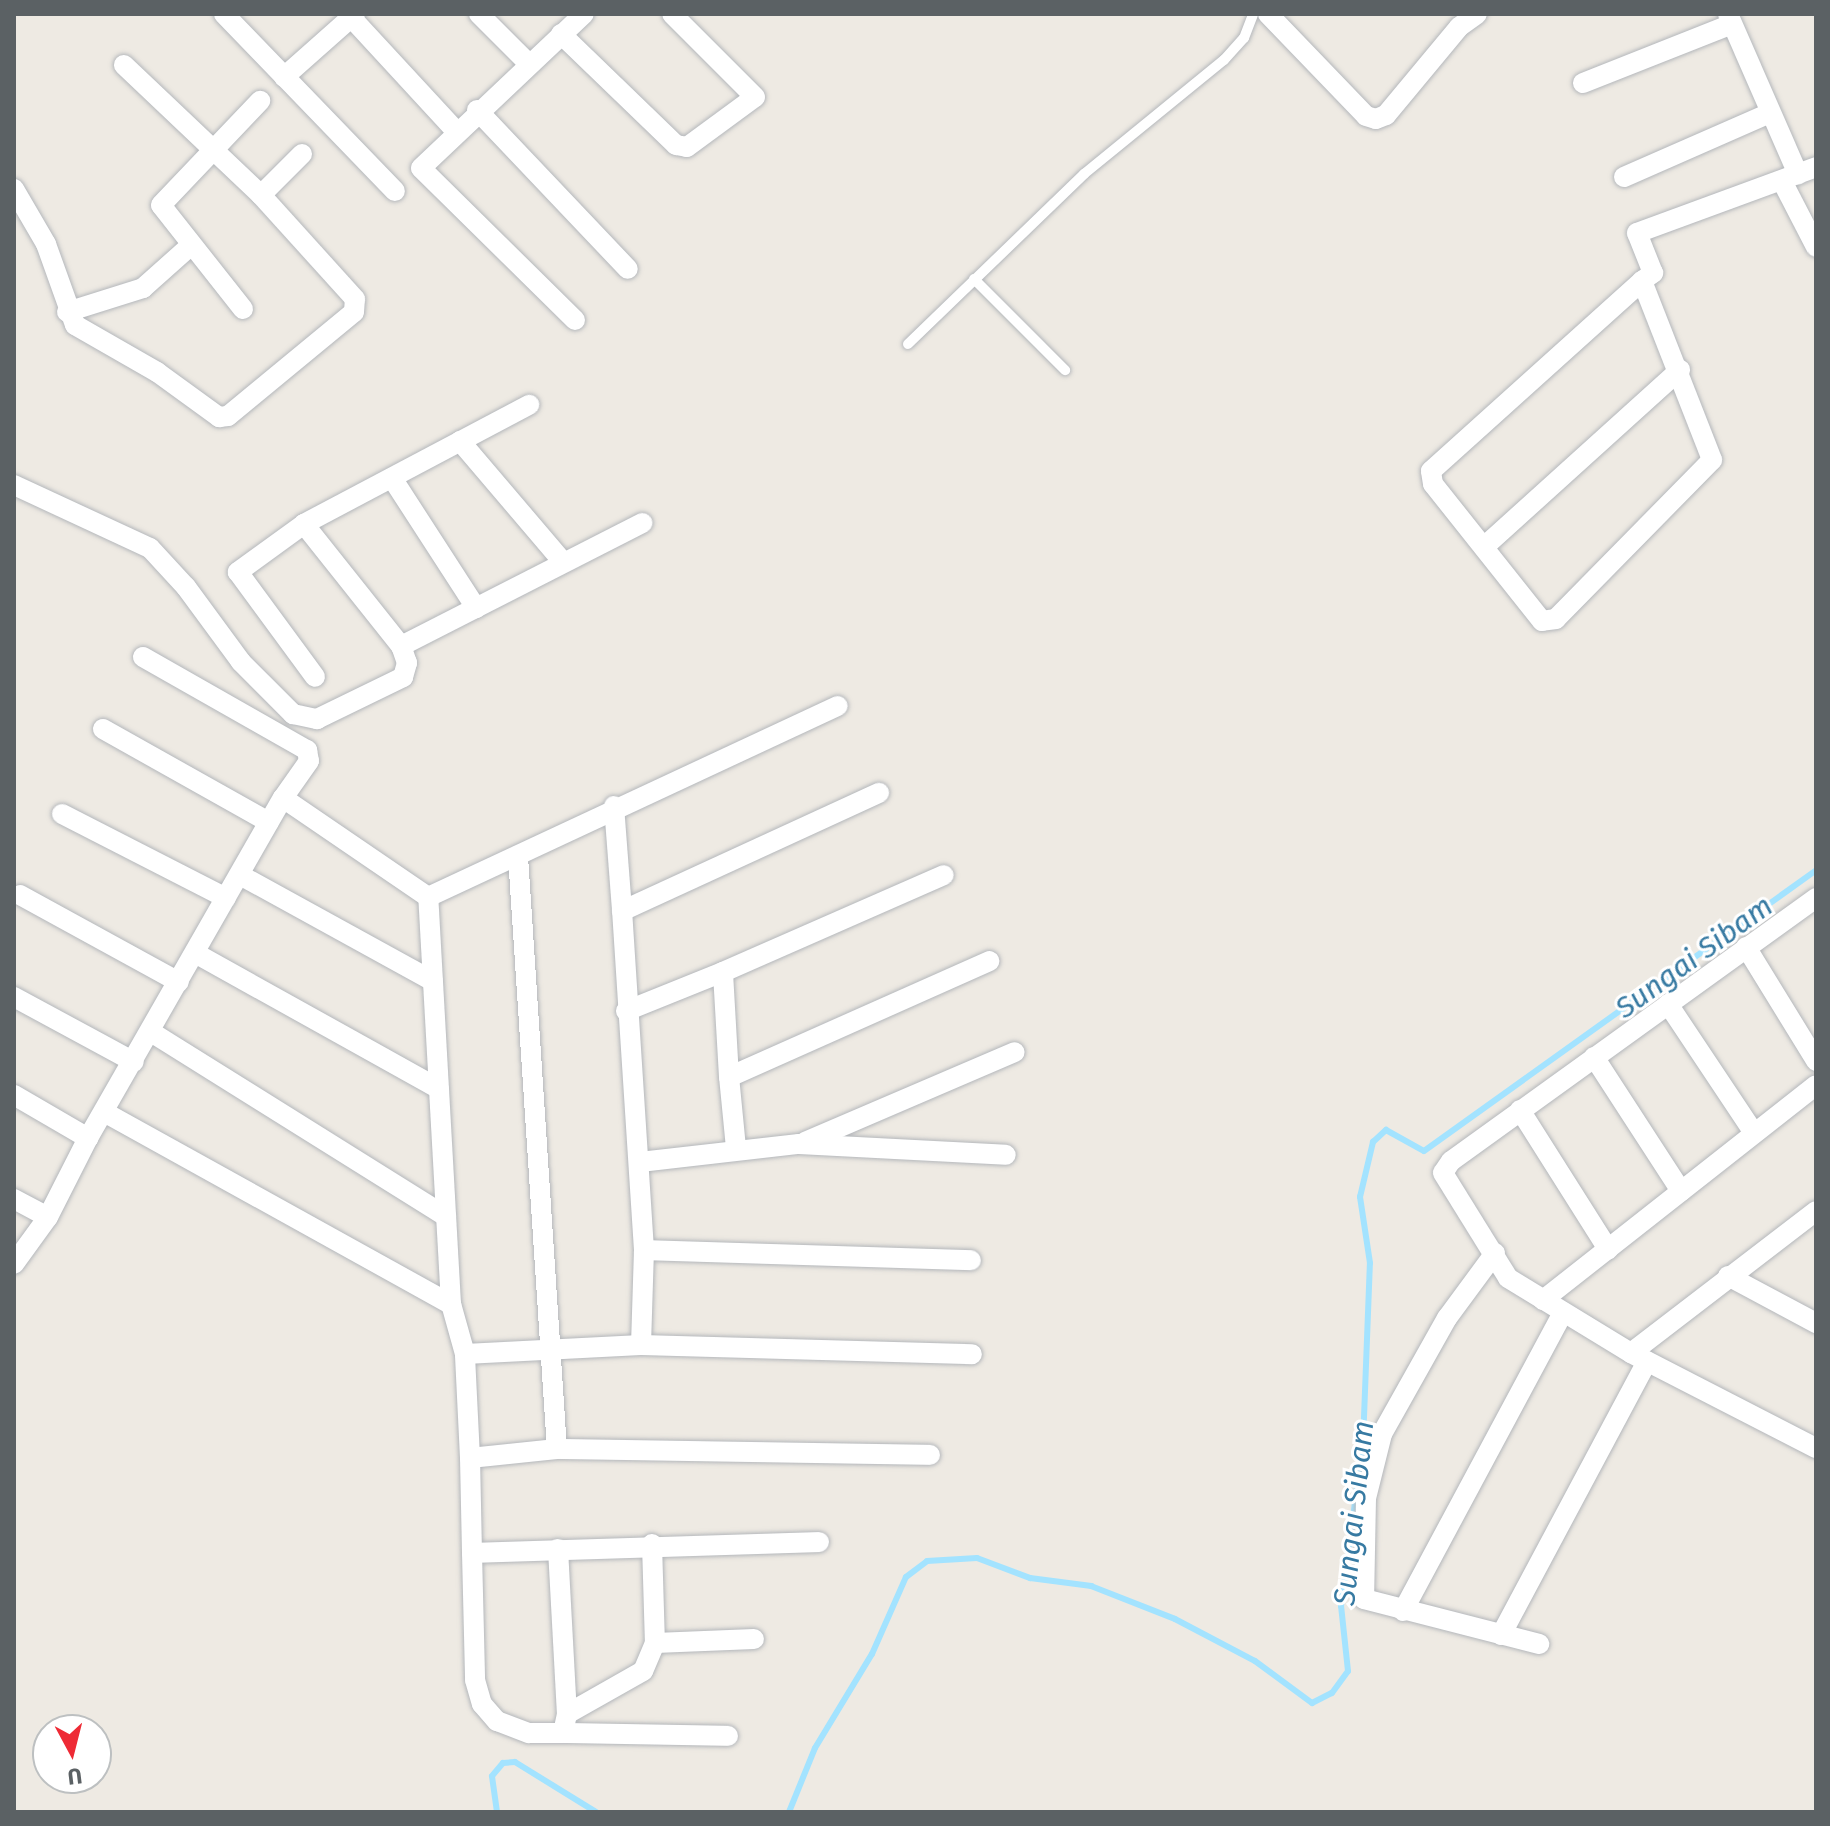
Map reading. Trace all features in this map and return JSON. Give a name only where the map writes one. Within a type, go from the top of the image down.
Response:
[{"type":"street","points":[[224,14],[395,191]]},
{"type":"street","points":[[479,14],[528,63]]},
{"type":"street","points":[[575,320],[421,168],[477,110],[584,14]]},
{"type":"street","points":[[561,34],[676,145],[687,147],[755,97],[672,14]]},
{"type":"street","points":[[1268,14],[1366,116],[1376,119],[1386,115],[1459,27],[1477,14]]},
{"type":"street","points":[[284,77],[352,15],[456,131]]},
{"type":"street","points":[[1583,83],[1730,19],[1799,174],[1816,247]]},
{"type":"street","points":[[14,189],[46,244],[67,312],[85,335],[157,372],[219,417],[228,416],[356,306],[261,195],[124,65]]},
{"type":"street","points":[[243,309],[189,247],[162,200],[260,101]]},
{"type":"street","points":[[477,110],[628,269]]},
{"type":"street","points":[[1624,177],[1770,113]]},
{"type":"street","points":[[261,195],[302,154]]},
{"type":"street","points":[[1642,281],[1712,453],[1709,467],[1556,619],[1542,621],[1433,484],[1431,471],[1654,270],[1637,233],[1799,174]]},
{"type":"street","points":[[67,312],[143,288],[189,247]]},
{"type":"street","points":[[1485,546],[1680,370]]},
{"type":"street","points":[[315,677],[238,572],[304,524],[529,405]]},
{"type":"street","points":[[460,441],[562,561]]},
{"type":"street","points":[[392,478],[476,608]]},
{"type":"street","points":[[14,485],[150,548],[186,587],[241,662],[301,717],[325,717],[403,677],[407,663],[401,646],[304,524]]},
{"type":"street","points":[[401,646],[562,561],[642,523]]},
{"type":"street","points":[[14,1264],[48,1217],[88,1138],[283,798],[309,761],[307,750],[143,657]]},
{"type":"street","points":[[428,897],[518,856],[614,806],[838,706]]},
{"type":"street","points":[[103,729],[269,822]]},
{"type":"street","points":[[622,911],[879,793]]},
{"type":"street","points":[[283,798],[428,897]]},
{"type":"street","points":[[614,806],[626,1011],[640,1162],[644,1250],[641,1345]]},
{"type":"street","points":[[62,814],[226,898]]},
{"type":"street","points":[[518,856],[557,1449]]},
{"type":"street","points":[[240,875],[433,981]]},
{"type":"street","points":[[626,1011],[944,875]]},
{"type":"street","points":[[20,895],[179,982]]},
{"type":"street","points":[[428,897],[451,1304],[465,1354],[475,1680],[482,1704],[497,1721],[529,1733],[565,1724],[728,1736]]},
{"type":"street","points":[[1816,898],[1520,1110],[1451,1161],[1443,1173],[1508,1278],[1639,1357],[1816,1448]]},
{"type":"street","points":[[1746,947],[1816,1061]]},
{"type":"street","points":[[195,953],[439,1089]]},
{"type":"street","points":[[729,1077],[989,961]]},
{"type":"street","points":[[723,972],[736,1148]]},
{"type":"street","points":[[14,997],[134,1062]]},
{"type":"street","points":[[1668,1004],[1754,1133]]},
{"type":"street","points":[[151,1032],[446,1216]]},
{"type":"street","points":[[799,1144],[1015,1052]]},
{"type":"street","points":[[1594,1057],[1681,1191]]},
{"type":"street","points":[[1543,1300],[1816,1085]]},
{"type":"street","points":[[14,1095],[88,1138]]},
{"type":"street","points":[[1520,1110],[1608,1249]]},
{"type":"street","points":[[104,1112],[451,1304]]},
{"type":"street","points":[[640,1162],[736,1148],[799,1144],[1006,1155]]},
{"type":"street","points":[[14,1199],[48,1217]]},
{"type":"street","points":[[1501,1635],[1639,1357],[1728,1276],[1816,1211]]},
{"type":"street","points":[[644,1250],[971,1260]]},
{"type":"street","points":[[1495,1253],[1447,1318],[1382,1434],[1372,1463],[1364,1599],[1539,1644]]},
{"type":"street","points":[[1728,1276],[1816,1323]]},
{"type":"street","points":[[1403,1611],[1563,1312]]},
{"type":"street","points":[[465,1354],[641,1345],[972,1354]]},
{"type":"street","points":[[470,1458],[557,1449],[930,1455]]},
{"type":"street","points":[[472,1553],[652,1544],[819,1542]]},
{"type":"street","points":[[565,1724],[637,1676],[655,1643],[652,1544]]},
{"type":"street","points":[[558,1549],[565,1724]]},
{"type":"street","points":[[655,1643],[754,1639]]},
{"type":"lane","points":[[908,344],[1115,147],[1224,60],[1244,38],[1253,14]]},
{"type":"lane","points":[[974,279],[1065,370]]},
{"type":"waterway","name":"Sungai Sibam","points":[[789,1812],[815,1748],[872,1654],[906,1577],[927,1561],[977,1558],[1030,1578],[1091,1586],[1175,1619],[1255,1661],[1312,1703],[1332,1693],[1348,1671],[1341,1606],[1363,1443],[1370,1263],[1360,1197],[1373,1142],[1386,1130],[1424,1151],[1816,870]]},
{"type":"waterway","name":"Sungai Sibam","points":[[497,1812],[492,1776],[503,1763],[515,1762],[596,1812]]}]
